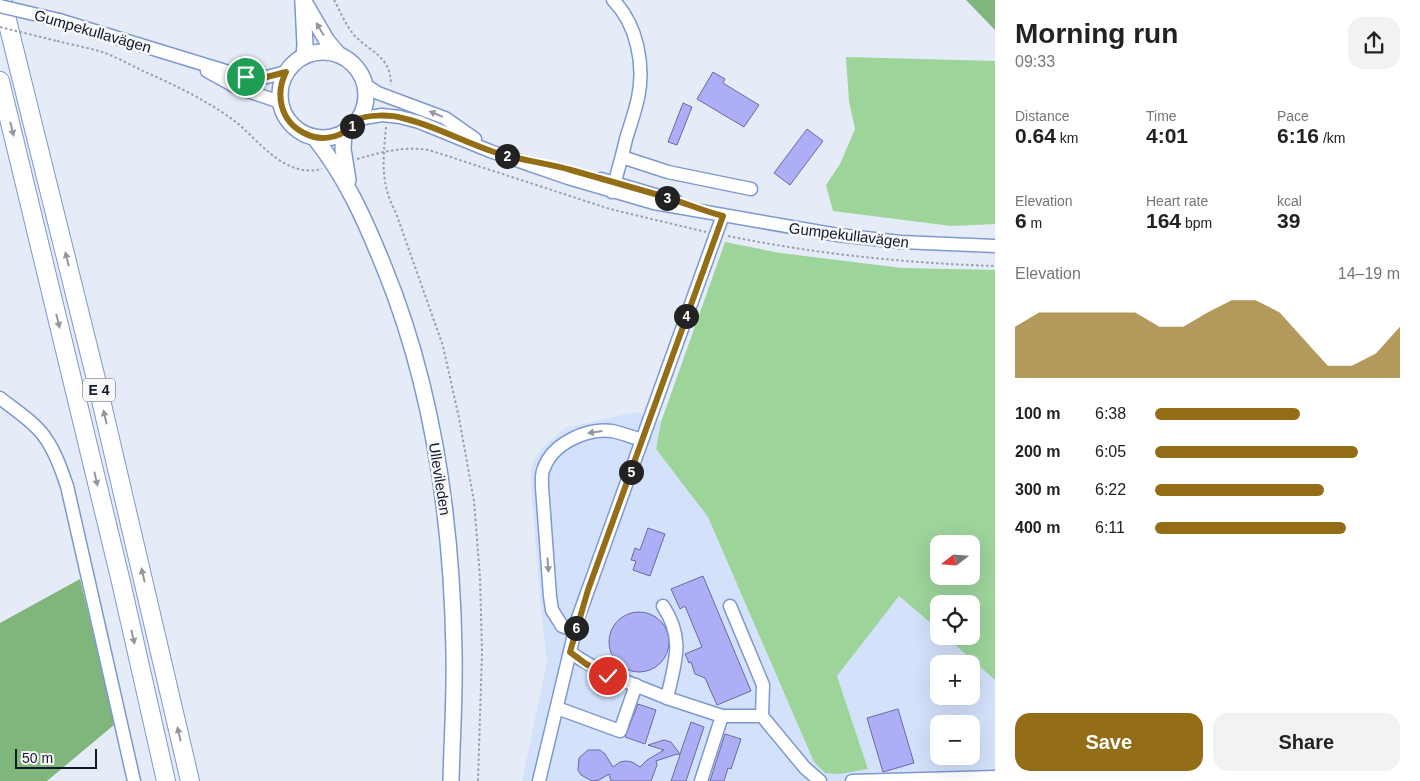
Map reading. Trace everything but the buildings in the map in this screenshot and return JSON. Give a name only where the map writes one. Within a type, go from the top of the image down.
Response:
[{"type":"highway","name":"E 4","points":[[2,0],[97,383],[190,781]]},
{"type":"highway","name":"E 4","points":[[0,82],[118,572],[166,781]]},
{"type":"main road","points":[[303,0],[339,56]]},
{"type":"main road","points":[[303,0],[304,56]]},
{"type":"main road","points":[[318,52],[339,56],[346,59],[358,70],[364,84],[364,106],[358,119],[344,132],[329,137],[314,137],[298,130],[287,118],[280,102],[281,86],[286,72],[304,56],[318,52]]},
{"type":"main road","name":"Ullevileden","points":[[344,132],[343,148],[351,192]]},
{"type":"main road","name":"Ullevileden","points":[[314,137],[351,192],[395,294],[415,356],[431,421],[445,507],[452,581],[454,654],[450,781]]},
{"type":"street","points":[[613,0],[628,21],[635,39],[640,75],[638,96],[613,187]]},
{"type":"street","name":"Gumpekullavägen","points":[[0,6],[59,20],[246,77],[263,78],[286,72]]},
{"type":"street","name":"Gumpekullavägen","points":[[185,58],[236,87],[280,102]]},
{"type":"street","name":"Gumpekullavägen","points":[[364,84],[378,93],[445,118],[495,152]]},
{"type":"street","name":"Gumpekullavägen","points":[[358,119],[382,115],[419,122],[568,178],[613,187],[654,203],[838,235],[901,242],[995,246]]},
{"type":"street","points":[[622,157],[668,172],[751,189]]},
{"type":"street","points":[[539,781],[575,631],[588,590],[723,216]]},
{"type":"street","points":[[0,398],[44,436],[60,466],[67,486],[134,781]]},
{"type":"street","points":[[575,631],[562,626],[552,610],[542,487],[543,469],[548,460],[562,446],[577,436],[587,433],[613,431],[642,440]]},
{"type":"street","points":[[663,606],[676,632],[677,654],[668,698]]},
{"type":"street","points":[[730,606],[763,685],[762,716],[805,768],[820,781]]},
{"type":"street","points":[[570,652],[586,664],[608,676],[668,698],[722,716],[762,716]]},
{"type":"street","points":[[557,708],[620,731],[636,685]]},
{"type":"street","points":[[702,781],[722,716]]},
{"type":"street","points":[[852,781],[995,777]]},
{"type":"path","points":[[334,0],[349,28],[357,37],[380,55],[386,63],[390,87]]},
{"type":"path","points":[[0,27],[105,53],[173,84],[210,105],[229,118],[271,154],[293,168],[305,171],[327,168]]},
{"type":"path","points":[[384,151],[387,123]]},
{"type":"shaded area","points":[[635,412],[661,422],[656,449],[708,517],[814,762],[825,773],[868,769],[837,676],[899,596],[930,622],[930,645],[955,645],[967,655],[930,655],[930,705],[980,705],[980,667],[995,680],[995,781],[522,781],[547,662],[531,485],[531,470],[541,449],[565,428]]},
{"type":"green space","points":[[966,0],[995,0],[995,30]]},
{"type":"green space","points":[[846,57],[995,61],[995,224],[951,226],[833,211],[826,185],[840,164],[855,129],[849,101]]},
{"type":"green space","points":[[725,242],[780,253],[902,268],[995,270],[995,680],[980,667],[980,655],[967,655],[955,645],[980,645],[980,595],[930,595],[930,622],[899,596],[837,676],[868,769],[840,774],[825,773],[814,762],[708,517],[656,449],[661,422]]},
{"type":"green space","points":[[80,579],[115,724],[47,781],[0,781],[0,623]]},
{"type":"route","points":[[246,77],[263,78],[286,72],[280,94],[283,110],[292,125],[298,130],[314,137],[337,136],[349,129],[358,119],[382,115],[400,117],[419,122],[490,151],[570,170],[656,194],[723,216],[578,618],[570,652],[586,664],[608,676]]}]
